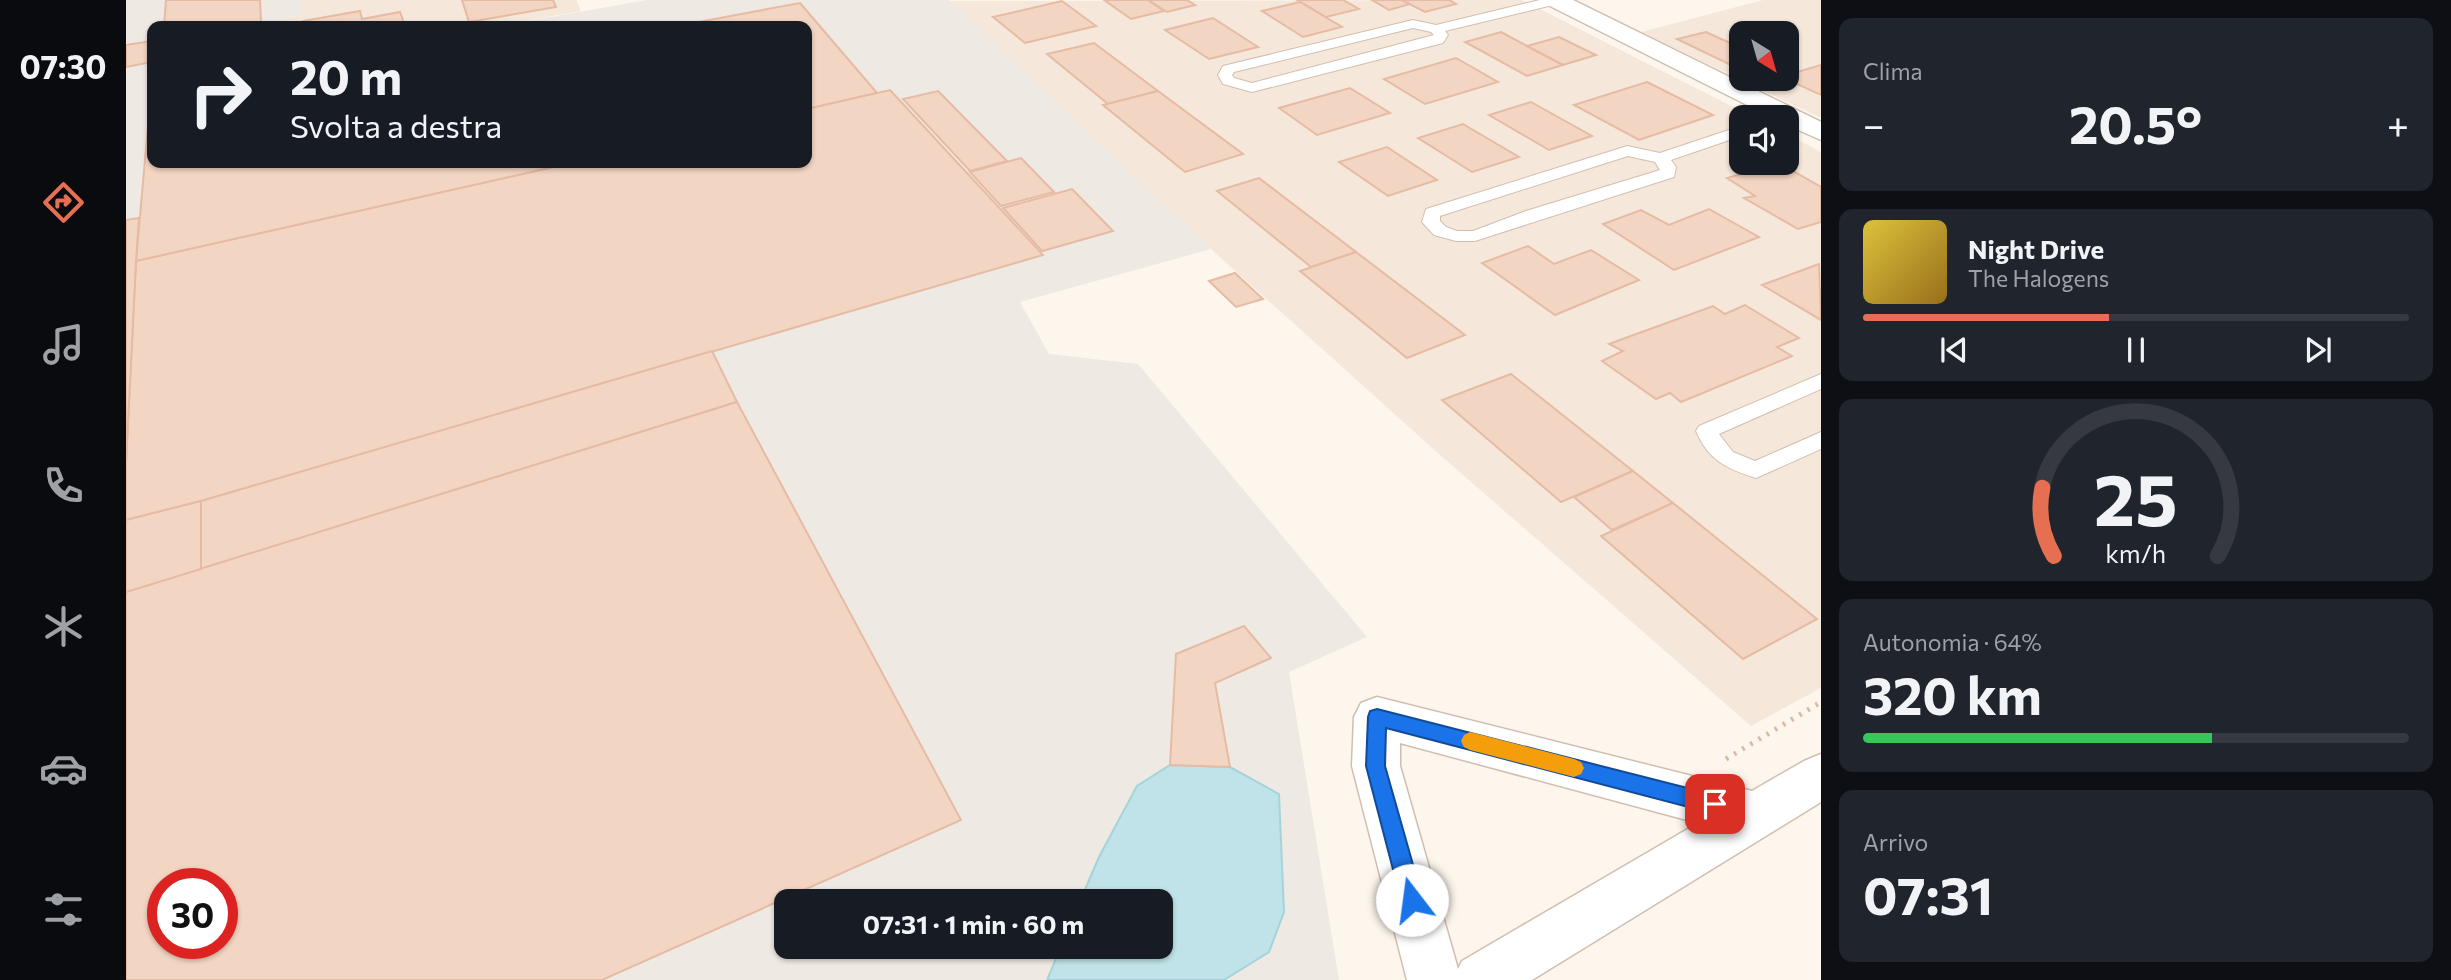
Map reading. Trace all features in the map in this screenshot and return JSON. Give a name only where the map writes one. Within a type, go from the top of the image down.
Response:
[{"type":"street","points":[[1556,0],[1763,105]]},
{"type":"street","points":[[1799,122],[1821,132]]},
{"type":"street","points":[[1434,980],[1376,766],[1377,717],[1756,815]]},
{"type":"street","points":[[1481,980],[1821,776]]},
{"type":"lane","points":[[1436,29],[1441,35],[1438,40],[1252,88],[1228,81],[1225,75],[1228,69],[1413,24],[1436,29],[1556,0]]},
{"type":"lane","points":[[1661,158],[1668,167],[1668,173],[1532,215],[1475,236],[1456,236],[1440,231],[1431,222],[1432,213],[1627,151],[1661,158],[1729,135]]},
{"type":"lane","points":[[1821,381],[1707,431],[1712,447],[1728,459],[1756,470],[1821,440]]},
{"type":"path","points":[[1673,793],[1767,732],[1821,702]]},
{"type":"shaded area","points":[[126,0],[301,0],[301,15],[282,21],[147,21],[147,168],[812,168],[812,21],[528,21],[647,0],[949,0],[1211,249],[1020,302],[1049,354],[1138,364],[1367,637],[1289,672],[1339,980],[126,980]]},
{"type":"shaded area","points":[[301,0],[576,0],[581,11],[524,21],[282,21],[301,15]]},
{"type":"shaded area","points":[[1522,0],[1729,105],[1729,175],[1799,175],[1799,140],[1821,152],[1821,688],[1751,726],[1431,447],[1211,249],[950,1]]},
{"type":"shaded area","points":[[1763,0],[1821,0],[1821,118],[1799,107],[1799,105],[1764,91],[1799,91],[1799,21],[1729,21],[1729,74],[1641,32]]},
{"type":"water","points":[[1170,765],[1230,767],[1279,794],[1284,912],[1269,952],[1224,980],[1047,980],[1056,959],[1173,959],[1173,889],[1085,889],[1137,786]]},
{"type":"building","points":[[166,0],[260,0],[261,21],[164,21]]},
{"type":"building","points":[[462,0],[553,0],[556,7],[475,21],[469,21]]},
{"type":"building","points":[[1104,0],[1148,0],[1164,11],[1131,19]]},
{"type":"building","points":[[1148,0],[1187,0],[1195,5],[1167,12]]},
{"type":"building","points":[[1297,0],[1343,0],[1359,9],[1326,17]]},
{"type":"building","points":[[1372,0],[1402,0],[1410,4],[1389,10]]},
{"type":"building","points":[[1402,0],[1449,0],[1456,4],[1425,12]]},
{"type":"building","points":[[1062,1],[1096,26],[1025,43],[993,17]]},
{"type":"building","points":[[1300,2],[1342,27],[1303,37],[1262,11]]},
{"type":"building","points":[[800,3],[877,93],[812,108],[812,21],[704,21]]},
{"type":"building","points":[[360,11],[362,19],[400,12],[403,21],[303,21]]},
{"type":"building","points":[[1213,18],[1258,47],[1209,59],[1165,30]]},
{"type":"building","points":[[1501,32],[1563,65],[1527,76],[1465,42]]},
{"type":"building","points":[[1706,32],[1729,43],[1729,64],[1677,39]]},
{"type":"building","points":[[1559,37],[1596,55],[1563,65],[1527,46]]},
{"type":"building","points":[[147,42],[147,63],[126,67],[126,45]]},
{"type":"building","points":[[1094,43],[1158,91],[1108,104],[1047,54]]},
{"type":"building","points":[[1456,58],[1498,82],[1425,104],[1384,79]]},
{"type":"building","points":[[1821,65],[1821,95],[1799,85],[1799,71]]},
{"type":"building","points":[[1647,82],[1713,115],[1639,140],[1574,105]]},
{"type":"building","points":[[1350,88],[1390,113],[1317,135],[1279,108]]},
{"type":"building","points":[[890,90],[1043,255],[201,501],[126,520],[126,463],[136,261],[549,168],[812,168],[812,108]]},
{"type":"building","points":[[938,91],[1007,161],[970,171],[903,99]]},
{"type":"building","points":[[1158,91],[1243,154],[1185,172],[1103,105]]},
{"type":"building","points":[[1531,102],[1592,136],[1549,150],[1489,115]]},
{"type":"building","points":[[1463,124],[1519,157],[1472,172],[1418,138]]},
{"type":"building","points":[[147,137],[147,168],[549,168],[136,261]]},
{"type":"building","points":[[1387,147],[1437,180],[1388,196],[1339,162]]},
{"type":"building","points":[[1021,158],[1054,192],[1001,206],[970,172]]},
{"type":"building","points":[[1799,174],[1821,187],[1821,222],[1798,229],[1744,198],[1755,196],[1727,178],[1737,175]]},
{"type":"building","points":[[1259,178],[1356,252],[1311,267],[1217,191]]},
{"type":"building","points":[[1072,189],[1113,231],[1042,251],[1003,208]]},
{"type":"building","points":[[1709,209],[1759,237],[1674,270],[1603,224],[1641,210],[1669,225]]},
{"type":"building","points":[[139,218],[136,261],[126,463],[126,220]]},
{"type":"building","points":[[1528,246],[1554,264],[1591,250],[1639,280],[1555,315],[1482,263]]},
{"type":"building","points":[[1356,252],[1465,335],[1407,358],[1300,271]]},
{"type":"building","points":[[1819,264],[1821,320],[1762,285]]},
{"type":"building","points":[[1235,273],[1263,299],[1236,307],[1209,281]]},
{"type":"building","points":[[1745,305],[1799,338],[1777,347],[1792,356],[1681,402],[1670,393],[1656,399],[1602,361],[1623,351],[1609,344],[1713,306],[1725,314]]},
{"type":"building","points":[[712,351],[737,402],[201,569],[201,501]]},
{"type":"building","points":[[1511,374],[1633,471],[1561,502],[1442,400]]},
{"type":"building","points":[[737,402],[961,820],[806,889],[774,889],[774,903],[602,980],[126,980],[126,592]]},
{"type":"building","points":[[1633,471],[1673,503],[1612,530],[1574,497]]},
{"type":"building","points":[[201,501],[201,569],[126,592],[126,520]]},
{"type":"building","points":[[1673,503],[1817,619],[1743,659],[1601,536]]},
{"type":"building","points":[[1244,626],[1271,658],[1215,683],[1230,767],[1170,765],[1176,654]]},
{"type":"slow traffic","points":[[1470,741],[1574,768]]},
{"type":"route","points":[[1412,900],[1376,766],[1377,717],[1715,804]]}]
